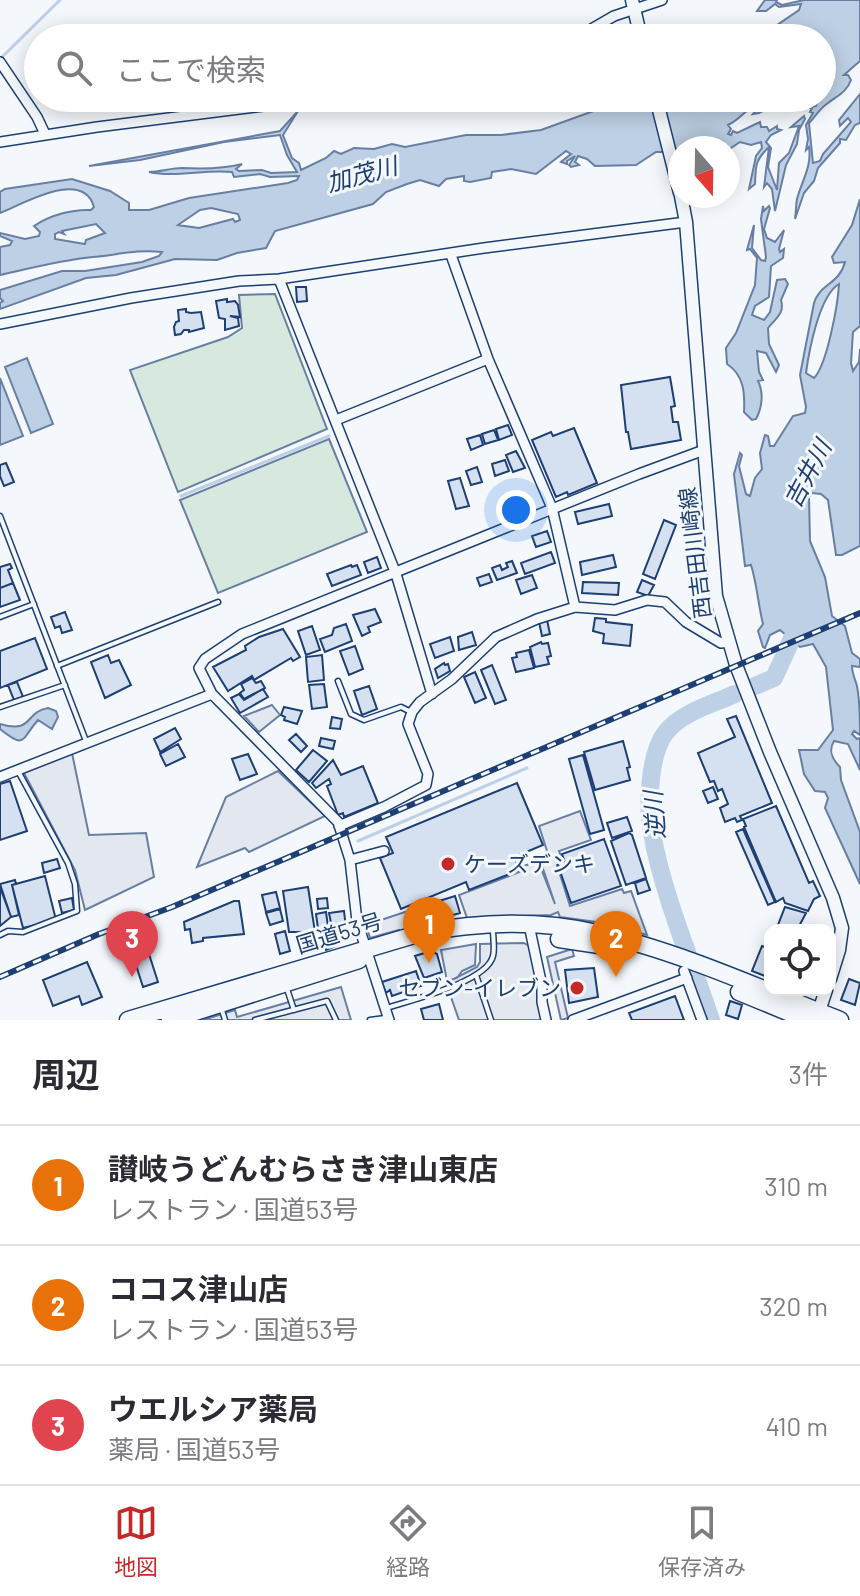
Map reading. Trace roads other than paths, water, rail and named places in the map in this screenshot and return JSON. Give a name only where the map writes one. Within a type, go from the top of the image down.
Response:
[{"type":"highway","name":"国道53号","points":[[128,1020],[366,953],[492,930],[529,930],[618,948],[708,975],[814,1017],[840,1020]]},
{"type":"highway","name":"国道53号","points":[[170,1020],[222,1012],[284,978]]},
{"type":"main road","points":[[633,4],[638,24]]},
{"type":"main road","name":"西吉田川崎線","points":[[660,112],[668,146]]},
{"type":"main road","name":"西吉田川崎線","points":[[683,208],[716,596],[728,642],[770,752],[833,898],[842,928],[836,960]]},
{"type":"main road","points":[[814,1017],[823,996]]},
{"type":"street","points":[[600,24],[633,4],[662,0]]},
{"type":"street","points":[[0,62],[24,98]]},
{"type":"street","points":[[34,112],[45,134]]},
{"type":"street","points":[[0,142],[218,112]]},
{"type":"street","points":[[0,324],[131,298],[239,281],[279,279],[451,255],[685,216]]},
{"type":"street","points":[[451,255],[488,359],[552,508],[575,607]]},
{"type":"street","points":[[279,279],[396,574],[432,694]]},
{"type":"street","points":[[336,420],[488,359]]},
{"type":"street","points":[[385,1017],[357,921],[350,860],[339,826],[332,815],[212,694],[199,668],[205,659],[242,634],[704,450]]},
{"type":"street","points":[[339,826],[426,785],[428,774],[408,724],[412,712],[496,637],[575,607],[615,610],[647,600],[665,602],[695,628],[721,643],[728,642]]},
{"type":"street","points":[[0,777],[212,694]]},
{"type":"street","points":[[350,860],[384,851]]},
{"type":"street","points":[[529,930],[541,979],[546,1020]]},
{"type":"street","points":[[573,1020],[683,969],[702,1020]]},
{"type":"lane","points":[[0,516],[87,743]]},
{"type":"lane","points":[[57,666],[218,602]]},
{"type":"lane","points":[[0,617],[34,604]]},
{"type":"lane","points":[[338,681],[351,714],[364,720],[401,707],[412,712]]},
{"type":"lane","points":[[0,707],[65,685]]},
{"type":"lane","points":[[0,935],[8,931],[23,932],[77,911],[75,884],[68,863],[18,771]]},
{"type":"lane","points":[[370,1020],[385,1017],[482,971],[493,957],[492,930]]},
{"type":"lane","points":[[476,975],[491,1020]]},
{"type":"lane","points":[[284,978],[294,1010]]},
{"type":"lane","points":[[255,1020],[327,1001],[334,1019]]},
{"type":"water","points":[[765,0],[777,0],[782,5],[804,0],[860,0],[860,61],[844,75],[851,80],[847,88],[836,97],[836,24],[778,24],[799,10],[801,4],[779,7],[775,4],[766,11],[757,11]]},
{"type":"water","points":[[860,94],[860,123],[855,125],[846,140],[840,139],[840,143],[818,168],[814,181],[804,193],[795,219],[797,199],[809,161],[806,125],[813,113],[810,112],[818,112],[809,123],[813,163],[820,161],[851,122],[848,118],[840,126],[839,120]]},
{"type":"water","name":"加茂川","points":[[297,112],[283,135],[292,158],[299,163],[301,170],[334,151],[341,154],[354,148],[374,149],[392,144],[405,147],[466,135],[541,130],[591,112],[746,112],[728,125],[731,129],[728,134],[760,122],[761,127],[767,127],[769,131],[777,126],[781,130],[766,142],[771,148],[768,167],[777,190],[779,163],[789,153],[799,126],[791,127],[804,116],[805,119],[786,165],[775,211],[772,189],[767,183],[764,187],[769,147],[758,160],[755,184],[749,189],[756,156],[762,148],[761,142],[751,145],[740,142],[740,136],[668,136],[668,152],[656,152],[636,165],[595,166],[578,156],[575,162],[579,165],[571,167],[569,165],[575,156],[567,164],[561,162],[571,154],[566,151],[536,174],[511,169],[492,172],[491,178],[470,182],[464,181],[464,176],[446,179],[439,186],[420,180],[386,192],[373,204],[275,231],[266,248],[217,260],[175,259],[116,275],[86,278],[0,309],[3,301],[0,290],[62,271],[85,271],[142,262],[162,252],[81,258],[0,275],[0,247],[10,245],[12,241],[0,236],[0,233],[25,239],[39,236],[40,232],[34,226],[40,222],[94,207],[88,196],[78,190],[65,189],[0,213],[0,192],[5,189],[72,179],[110,191],[129,203],[129,210],[149,210],[189,198],[288,183],[299,176],[270,177],[260,174],[234,177],[232,172],[222,171],[149,172],[242,164],[236,169],[297,172],[280,135],[89,166],[280,131]],"holes":[[[211,208],[238,214],[240,220],[199,228],[178,225],[200,210]],[[96,224],[105,233],[86,240],[85,244],[55,239],[55,234]]]},
{"type":"water","name":"吉井川","points":[[860,199],[860,326],[853,332],[851,363],[853,371],[859,362],[860,349],[860,546],[836,555],[828,500],[821,494],[812,493],[809,497],[810,541],[825,577],[832,616],[845,626],[852,653],[860,659],[860,667],[852,666],[859,698],[860,735],[854,731],[852,734],[860,738],[860,770],[848,744],[834,741],[831,752],[840,767],[841,780],[860,832],[860,884],[825,808],[828,798],[825,792],[815,791],[804,774],[799,750],[818,750],[833,730],[826,667],[813,644],[800,647],[780,630],[770,635],[763,647],[758,631],[763,624],[755,579],[751,565],[745,566],[734,474],[740,453],[739,466],[746,494],[750,496],[755,478],[762,469],[760,453],[765,435],[770,446],[774,446],[793,416],[805,413],[800,375],[814,303],[821,291],[842,270],[845,262],[834,263],[832,257],[852,225]],"holes":[[[839,284],[827,348],[814,378],[806,373],[816,325],[826,300]]]},
{"type":"water","points":[[763,206],[764,211],[770,208],[764,229],[767,238],[775,242],[784,230],[780,252],[784,249],[783,258],[771,266],[769,297],[755,306],[752,315],[764,320],[770,312],[777,280],[785,279],[788,284],[781,300],[781,312],[768,328],[769,344],[779,365],[776,372],[766,353],[757,351],[763,380],[758,381],[762,395],[760,410],[756,419],[752,420],[744,412],[742,385],[737,373],[727,364],[726,348],[736,333],[755,285],[757,258],[750,249],[747,250],[754,225],[752,248],[765,261],[761,219]]},
{"type":"water","points":[[27,358],[53,424],[31,433],[5,367]]},
{"type":"water","points":[[0,378],[23,436],[0,445]]},
{"type":"water","points":[[48,708],[56,711],[58,717],[52,729],[38,720],[19,740],[0,729],[0,724],[24,724],[40,710]]},
{"type":"waterway","points":[[36,24],[60,0]]},
{"type":"waterway","points":[[0,59],[24,35]]},
{"type":"waterway","points":[[181,496],[329,436]]},
{"type":"waterway","name":"逆川","points":[[755,686],[774,678],[795,632],[804,622]]},
{"type":"waterway","name":"逆川","points":[[711,1020],[670,904],[657,856],[650,822],[651,781],[656,753],[666,732],[698,709],[735,694]]},
{"type":"waterway","points":[[358,841],[527,768]]},
{"type":"railway","points":[[0,977],[99,934],[172,907],[860,613]]},
{"type":"place","name":"ケーズデンキ","points":[[448,864]]},
{"type":"place","name":"讃岐うどんむらさき津山東店","points":[[429,963]]},
{"type":"place","name":"ウエルシア薬局","points":[[132,977]]},
{"type":"place","name":"ココス津山店","points":[[616,977]]},
{"type":"place","name":"セブン-イレブン","points":[[577,988]]}]
